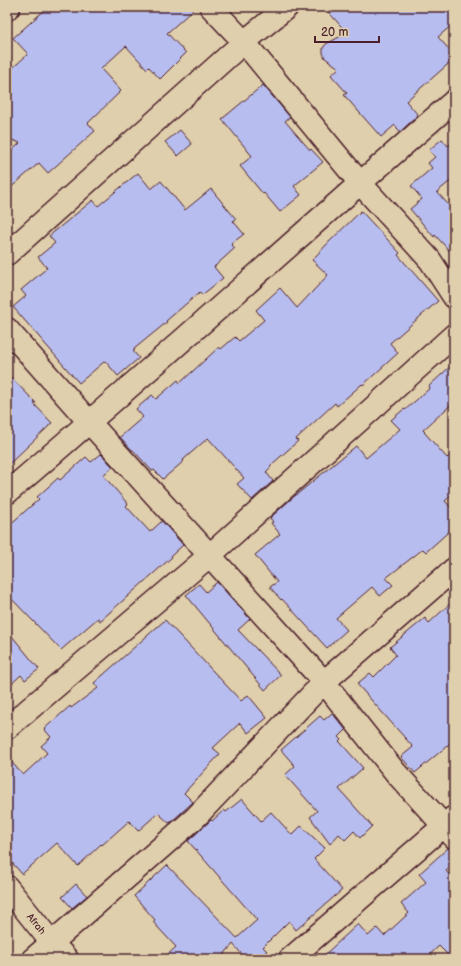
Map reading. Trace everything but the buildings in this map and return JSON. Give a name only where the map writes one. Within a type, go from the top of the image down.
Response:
[{"type":"street","points":[[211,7],[244,42],[360,183],[430,260],[454,297]]},
{"type":"street","points":[[7,254],[244,42],[287,7]]},
{"type":"street","points":[[7,493],[90,423],[454,101]]},
{"type":"street","points":[[7,329],[209,556],[324,682],[396,773],[451,827],[290,959]]},
{"type":"street","points":[[7,728],[209,556],[454,335]]},
{"type":"street","points":[[33,959],[196,818],[324,682],[454,569]]},
{"type":"street","name":"Afrah","points":[[7,887],[52,943],[67,959]]}]
